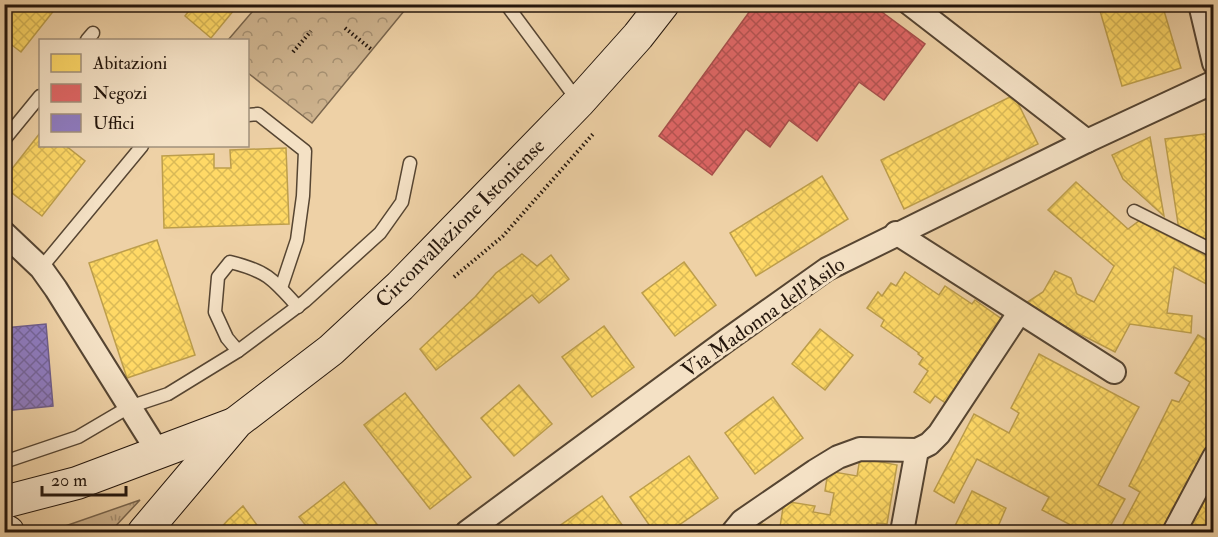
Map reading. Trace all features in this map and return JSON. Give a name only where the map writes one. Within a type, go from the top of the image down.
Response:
[{"type":"main road","name":"Circonvallazione Istoniense","points":[[155,526],[237,422],[331,350],[400,286],[579,102],[638,36],[663,4]]},
{"type":"main road","name":"Circonvallazione Istoniense","points":[[4,502],[77,483],[237,422]]},
{"type":"street","points":[[910,4],[1087,141]]},
{"type":"street","points":[[1200,4],[1214,63]]},
{"type":"street","name":"Via Madonna dell'Asilo","points":[[467,532],[827,269],[896,233],[1214,81]]},
{"type":"street","points":[[4,233],[42,268],[158,452]]},
{"type":"street","points":[[896,233],[1114,372]]},
{"type":"street","points":[[734,532],[742,521],[838,457],[860,449],[917,450],[928,444],[939,434],[1019,313]]},
{"type":"street","points":[[902,532],[917,450]]},
{"type":"street","points":[[1174,532],[1214,457]]},
{"type":"lane","points":[[506,4],[579,102]]},
{"type":"lane","points":[[4,140],[39,97]]},
{"type":"lane","points":[[249,115],[258,114],[305,151],[303,196],[297,240],[281,288]]},
{"type":"lane","points":[[42,268],[141,147]]},
{"type":"lane","points":[[4,462],[78,437],[129,407],[168,394],[238,351],[298,307],[380,233],[402,201],[410,164]]},
{"type":"lane","points":[[1134,211],[1214,251]]},
{"type":"lane","points":[[238,351],[227,338],[215,312],[218,277],[230,262],[254,268],[276,282],[298,307]]},
{"type":"path","points":[[345,28],[372,50]]},
{"type":"path","points":[[293,52],[311,31]]},
{"type":"green space","points":[[258,4],[409,5],[312,123],[249,74],[249,39],[229,39]]},
{"type":"green space","points":[[140,500],[110,532],[48,532]]},
{"type":"building: Abitazioni","points":[[4,4],[59,4],[21,52],[4,39]]},
{"type":"building: Abitazioni","points":[[194,4],[239,4],[211,38],[185,16]]},
{"type":"building: Abitazioni","points":[[1098,4],[1162,4],[1181,68],[1122,86]]},
{"type":"building: Abitazioni","points":[[1014,95],[1038,144],[904,209],[881,160]]},
{"type":"building: Abitazioni","points":[[1212,133],[1214,243],[1179,230],[1165,139]]},
{"type":"building: Abitazioni","points":[[39,134],[39,147],[67,147],[85,161],[42,216],[4,187],[4,179]]},
{"type":"building: Abitazioni","points":[[1150,137],[1164,216],[1123,179],[1112,155]]},
{"type":"building: Abitazioni","points":[[286,148],[289,224],[164,228],[162,156],[214,154],[214,168],[231,168],[230,150]]},
{"type":"building: Abitazioni","points":[[822,176],[848,219],[756,276],[730,233]]},
{"type":"building: Abitazioni","points":[[1076,182],[1128,229],[1139,221],[1214,260],[1214,288],[1174,267],[1167,313],[1192,316],[1191,333],[1130,324],[1115,352],[1023,305],[1043,292],[1055,271],[1071,278],[1077,294],[1094,302],[1114,266],[1048,210]]},
{"type":"building: Abitazioni","points":[[157,240],[195,355],[127,378],[89,263]]},
{"type":"building: Abitazioni","points":[[522,254],[537,266],[551,255],[569,279],[539,303],[532,295],[436,370],[420,349],[475,297],[496,273]]},
{"type":"building: Abitazioni","points":[[684,262],[716,305],[675,336],[642,293]]},
{"type":"building: Abitazioni","points":[[905,272],[939,295],[945,286],[972,304],[975,300],[1003,320],[950,406],[935,396],[930,403],[914,392],[928,371],[919,364],[923,358],[881,326],[884,320],[867,308],[878,292],[882,296],[891,283],[896,286]]},
{"type":"building: Abitazioni","points":[[604,326],[634,367],[592,397],[562,357]]},
{"type":"building: Abitazioni","points":[[820,329],[853,355],[825,390],[792,364]]},
{"type":"building: Abitazioni","points":[[1198,335],[1214,344],[1214,433],[1161,532],[1119,532],[1140,492],[1129,486],[1172,400],[1179,402],[1190,382],[1175,373]]},
{"type":"building: Abitazioni","points":[[1039,354],[1139,407],[1098,485],[1125,499],[1107,532],[1084,532],[1042,510],[1049,497],[977,459],[954,503],[934,491],[974,414],[1009,433],[1019,413],[1011,408]]},
{"type":"building: Abitazioni","points":[[519,385],[552,424],[514,456],[481,418]]},
{"type":"building: Abitazioni","points":[[405,393],[471,477],[430,509],[364,425]]},
{"type":"building: Abitazioni","points":[[773,397],[803,438],[755,474],[725,433]]},
{"type":"building: Abitazioni","points":[[689,456],[718,498],[669,532],[654,532],[630,497]]},
{"type":"building: Abitazioni","points":[[860,458],[897,465],[887,524],[877,523],[876,532],[754,532],[755,523],[780,527],[784,501],[815,506],[813,512],[830,515],[834,493],[825,491],[828,471],[857,476]]},
{"type":"building: Abitazioni","points":[[1214,479],[1214,532],[1185,532]]},
{"type":"building: Abitazioni","points":[[344,482],[383,532],[311,532],[299,517]]},
{"type":"building: Abitazioni","points":[[972,491],[1006,508],[997,529],[1005,532],[952,532]]},
{"type":"building: Abitazioni","points":[[602,496],[627,532],[557,532],[555,529]]},
{"type":"building: Abitazioni","points":[[243,506],[262,532],[217,532],[228,520]]},
{"type":"building: Negozi","points":[[755,4],[871,4],[925,44],[884,100],[859,82],[817,141],[789,120],[770,147],[746,129],[712,175],[659,136]]},
{"type":"building: Uffici","points":[[46,324],[53,406],[4,411],[4,328]]}]
